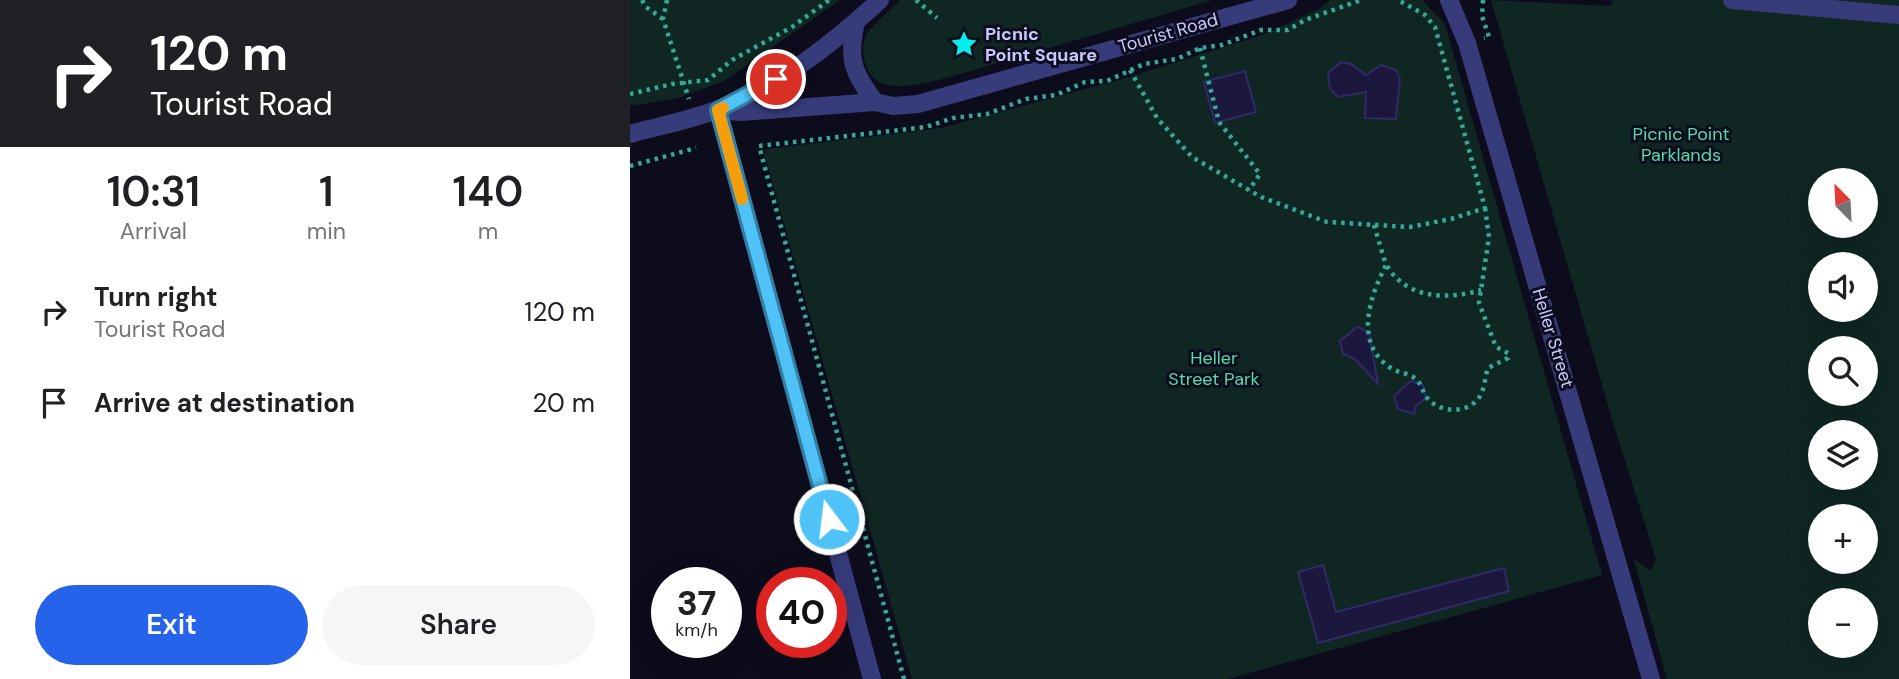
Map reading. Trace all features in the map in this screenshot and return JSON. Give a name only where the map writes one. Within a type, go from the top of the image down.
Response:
[{"type":"street","name":"Tourist Road","points":[[630,134],[718,110],[796,67],[856,22],[880,0]]},
{"type":"street","name":"Tourist Road","points":[[718,110],[741,112],[875,102],[893,106],[918,104],[1288,0]]},
{"type":"street","name":"Heller Street","points":[[1448,0],[1467,43],[1651,679]]},
{"type":"street","points":[[1732,0],[1899,15]]},
{"type":"street","points":[[856,22],[850,47],[853,64],[860,83],[875,102]]},
{"type":"street","points":[[718,110],[872,679]]},
{"type":"path","points":[[642,0],[646,7],[663,19]]},
{"type":"path","points":[[667,0],[663,19],[690,102]]},
{"type":"path","points":[[630,94],[672,83],[708,80],[732,60],[792,27],[829,0]]},
{"type":"path","points":[[916,0],[937,18]]},
{"type":"path","points":[[904,679],[759,146],[926,127],[953,118],[986,114],[1026,99],[1045,98],[1085,82],[1107,81],[1130,70],[1177,59],[1200,48],[1222,46],[1261,30],[1289,30],[1305,20],[1361,0]]},
{"type":"path","points":[[1386,265],[1369,306],[1368,331],[1372,346],[1390,368],[1417,379],[1428,400],[1442,410],[1474,404],[1482,393],[1488,368],[1508,358],[1507,353],[1496,347],[1479,303],[1489,237],[1485,208],[1435,26],[1425,15],[1398,0]]},
{"type":"path","points":[[1200,48],[1219,122],[1260,174],[1249,190]]},
{"type":"path","points":[[1130,70],[1157,118],[1192,157],[1249,190],[1327,222],[1410,227],[1451,219],[1485,208]]},
{"type":"path","points":[[630,166],[696,148]]},
{"type":"path","points":[[1374,225],[1386,265],[1394,277],[1421,293],[1443,296],[1482,290]]},
{"type":"green space","points":[[630,0],[840,0],[724,81],[678,98],[630,106]]},
{"type":"green space","name":"Picnic Point Square","points":[[900,0],[1213,0],[950,77],[901,86],[878,81],[870,74],[863,48],[869,31]]},
{"type":"green space","name":"Heller Street Park","points":[[1330,0],[1422,0],[1445,24],[1602,575],[1228,679],[912,679],[764,153],[766,149],[941,128],[1126,78],[1265,34],[1319,9]]},
{"type":"green space","name":"Picnic Point Parklands","points":[[1491,0],[1611,6],[1612,0],[1899,0],[1899,679],[1667,679],[1634,559],[1651,571],[1656,559],[1611,416]]},
{"type":"building","points":[[1341,62],[1351,64],[1366,75],[1381,65],[1396,70],[1400,79],[1396,119],[1365,118],[1366,92],[1338,97],[1330,89],[1328,73]]},
{"type":"building","points":[[1245,71],[1256,112],[1215,123],[1204,82]]},
{"type":"building","points":[[1357,327],[1369,332],[1378,384],[1355,359],[1343,354],[1340,341]]},
{"type":"building","points":[[1411,381],[1423,385],[1426,398],[1416,406],[1414,414],[1398,409],[1394,396]]},
{"type":"building","points":[[1323,565],[1336,612],[1504,568],[1509,591],[1318,643],[1298,572]]},
{"type":"slow traffic","points":[[723,108],[718,110],[742,199]]},
{"type":"place","name":"Picnic Point Square","points":[[964,44]]},
{"type":"route","points":[[776,79],[718,110],[829,519]]}]
